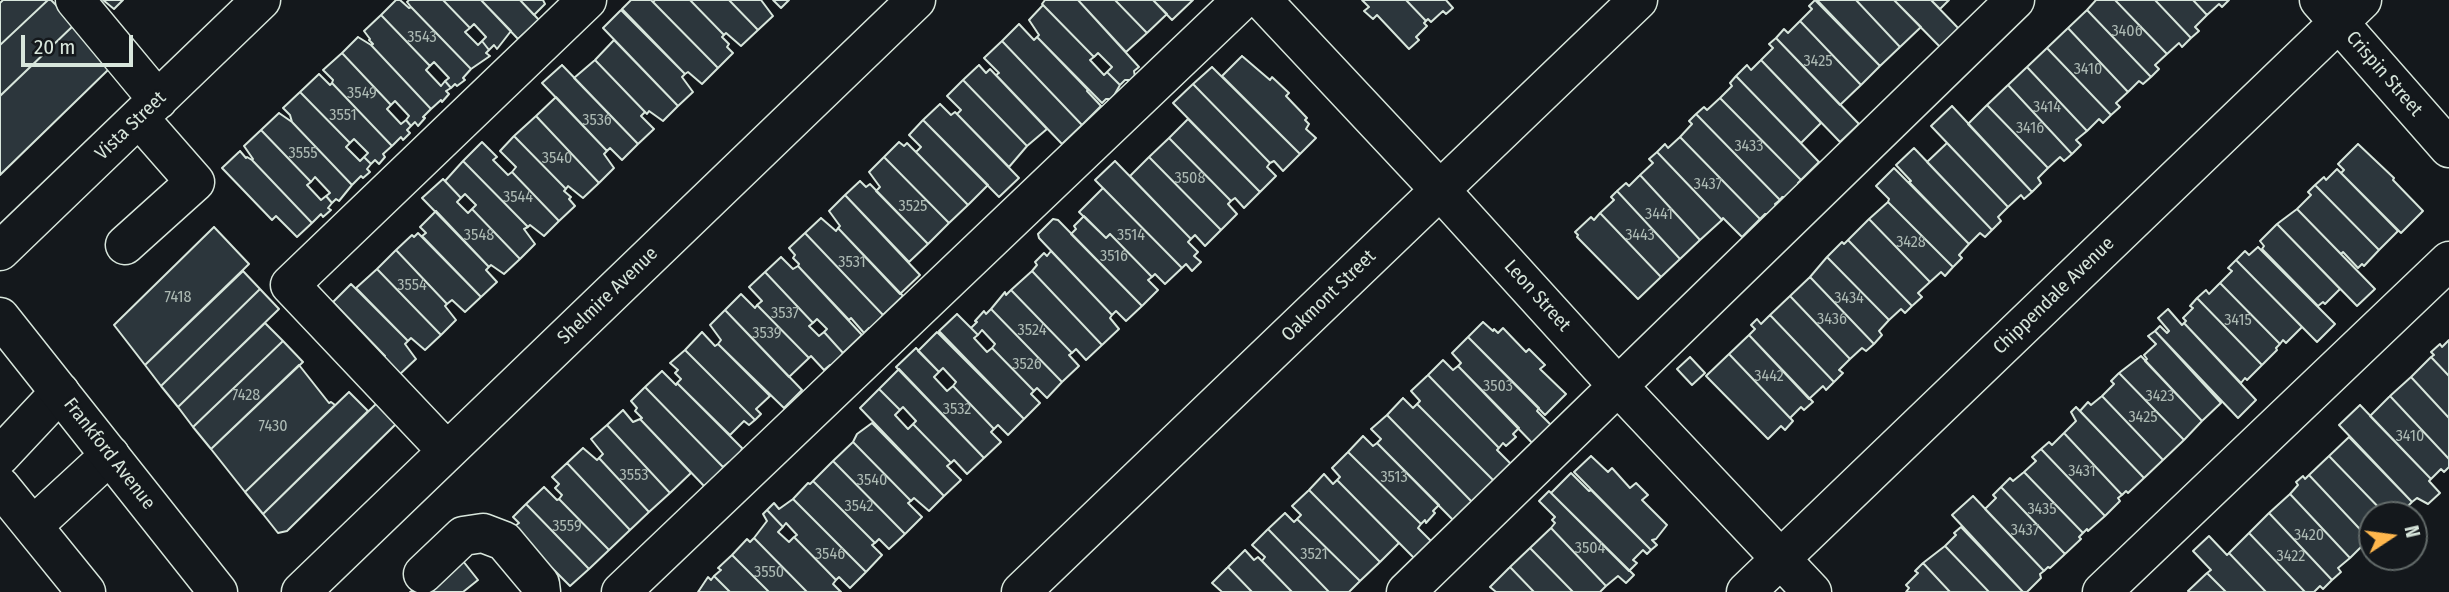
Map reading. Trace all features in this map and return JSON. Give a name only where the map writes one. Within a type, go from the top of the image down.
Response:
[{"type":"street","points":[[75,0],[195,182],[125,245]]},
{"type":"street","name":"Vista Street","points":[[0,251],[261,0]]},
{"type":"street","points":[[447,451],[290,285],[587,0]]},
{"type":"street","name":"Shelmire Avenue","points":[[301,592],[916,0]]},
{"type":"street","points":[[621,592],[1242,0]]},
{"type":"street","name":"Leon Street","points":[[1262,0],[1812,592]]},
{"type":"street","name":"Oakmont Street","points":[[1021,592],[1638,0]]},
{"type":"street","points":[[1406,592],[2015,0]]},
{"type":"street","name":"Crispin Street","points":[[2340,7],[2449,148]]},
{"type":"street","name":"Chippendale Avenue","points":[[1746,592],[2340,7]]},
{"type":"street","points":[[2102,592],[2449,261]]},
{"type":"street","name":"Frankford Avenue","points":[[0,317],[218,592]]},
{"type":"street","points":[[0,456],[60,392]]},
{"type":"street","points":[[33,526],[110,455]]},
{"type":"street","points":[[0,486],[86,592]]},
{"type":"street","points":[[412,583],[463,536],[483,533],[504,541],[540,584],[541,592]]},
{"type":"building","points":[[3,0],[48,0],[0,45],[0,3]]},
{"type":"building","points":[[48,0],[75,24],[0,96],[0,45]]},
{"type":"building","points":[[103,0],[123,0],[114,9]]},
{"type":"building","points":[[396,0],[411,7],[471,69],[463,78],[465,80],[451,88],[445,81],[449,78],[434,62],[430,66],[381,15]]},
{"type":"building","points":[[443,0],[470,28],[465,32],[478,45],[482,41],[489,50],[486,53],[490,56],[471,69],[411,7],[407,2]]},
{"type":"building","points":[[443,0],[481,0],[511,31],[497,49],[494,45],[489,50],[482,41],[486,37],[474,24],[470,28]]},
{"type":"building","points":[[481,0],[520,0],[539,20],[518,39]]},
{"type":"building","points":[[520,0],[543,0],[545,4],[534,15]]},
{"type":"building","points":[[631,0],[651,0],[718,68],[702,84],[688,72],[685,74],[622,9]]},
{"type":"building","points":[[690,0],[724,35],[722,37],[729,44],[727,47],[733,53],[718,68],[653,2]]},
{"type":"building","points":[[690,0],[729,0],[758,30],[741,46],[726,33],[724,35]]},
{"type":"building","points":[[729,0],[761,0],[773,16],[758,30]]},
{"type":"building","points":[[773,0],[789,0],[781,8]]},
{"type":"building","points":[[1045,0],[1078,0],[1139,67],[1134,71],[1135,77],[1120,85],[1107,72],[1112,67],[1098,53],[1094,57],[1042,4]]},
{"type":"building","points":[[1078,0],[1115,0],[1147,33],[1126,52]]},
{"type":"building","points":[[1115,0],[1153,0],[1167,14],[1147,33]]},
{"type":"building","points":[[1153,0],[1193,0],[1172,20]]},
{"type":"building","points":[[1362,0],[1406,0],[1426,21],[1424,23],[1427,26],[1416,37],[1419,40],[1409,49],[1377,15],[1373,19],[1364,11],[1369,7]]},
{"type":"building","points":[[1406,0],[1446,0],[1453,8],[1446,14],[1443,11],[1431,22],[1428,19],[1426,21]]},
{"type":"building","points":[[1815,0],[1880,66],[1861,85],[1800,21],[1812,9],[1809,6]]},
{"type":"building","points":[[1817,0],[1856,0],[1900,47],[1880,66]]},
{"type":"building","points":[[1856,0],[1894,0],[1921,27],[1900,47]]},
{"type":"building","points":[[1894,0],[1931,0],[1961,31],[1943,50]]},
{"type":"building","points":[[1931,0],[1949,0],[1940,9]]},
{"type":"building","points":[[2096,0],[2115,0],[2167,54],[2155,65],[2159,69],[2151,77],[2087,10]]},
{"type":"building","points":[[2115,0],[2155,0],[2191,38],[2182,47],[2179,43],[2167,54]]},
{"type":"building","points":[[2155,0],[2193,0],[2207,15],[2195,27],[2199,31],[2191,38]]},
{"type":"building","points":[[2193,0],[2229,0],[2222,7],[2219,4],[2207,15]]},
{"type":"building","points":[[1043,5],[1094,57],[1090,60],[1104,75],[1107,72],[1120,85],[1112,99],[1106,99],[1102,103],[1037,37],[1039,35],[1029,20]]},
{"type":"building","points":[[621,10],[685,74],[682,77],[693,92],[678,106],[603,28]]},
{"type":"building","points":[[2087,10],[2151,77],[2143,84],[2139,81],[2128,92],[2068,28]]},
{"type":"building","points":[[381,15],[430,66],[426,70],[441,86],[445,81],[451,88],[446,91],[449,94],[442,102],[441,100],[431,109],[371,45],[373,44],[364,31]]},
{"type":"building","points":[[1800,21],[1861,85],[1840,105],[1776,38],[1784,29],[1788,33]]},
{"type":"building","points":[[75,24],[110,68],[0,175],[0,96]]},
{"type":"building","points":[[1019,24],[1034,40],[1037,37],[1101,106],[1082,125],[1002,41]]},
{"type":"building","points":[[2068,28],[2128,92],[2116,103],[2120,107],[2111,115],[2047,48]]},
{"type":"building","points":[[358,37],[371,45],[431,109],[418,126],[415,122],[411,126],[406,120],[409,116],[395,101],[391,105],[342,53]]},
{"type":"building","points":[[1776,38],[1859,124],[1840,142],[1761,60],[1773,48],[1769,44]]},
{"type":"building","points":[[614,40],[678,106],[663,121],[649,111],[647,114],[595,60]]},
{"type":"building","points":[[1002,41],[1082,125],[1062,144],[996,75],[999,73],[984,58]]},
{"type":"building","points":[[2047,48],[2111,115],[2103,123],[2099,119],[2087,131],[2027,67]]},
{"type":"building","points":[[342,53],[391,105],[387,109],[401,124],[406,120],[411,126],[407,130],[410,133],[403,140],[401,137],[392,146],[332,83],[333,80],[323,70]]},
{"type":"building","points":[[1242,56],[1289,93],[1286,96],[1307,118],[1305,120],[1309,124],[1306,129],[1316,138],[1300,154],[1222,76]]},
{"type":"building","points":[[595,60],[645,112],[641,116],[654,129],[638,144],[574,78]]},
{"type":"building","points":[[1761,60],[1821,123],[1801,143],[1736,76],[1747,65],[1751,70]]},
{"type":"building","points":[[562,65],[638,144],[622,160],[610,148],[607,151],[542,83]]},
{"type":"building","points":[[979,65],[986,73],[990,69],[1047,129],[1027,146],[963,80]]},
{"type":"building","points":[[1212,67],[1300,154],[1283,171],[1274,161],[1270,163],[1193,84]]},
{"type":"building","points":[[2027,67],[2087,131],[2076,140],[2081,145],[2072,154],[2008,85]]},
{"type":"building","points":[[319,74],[330,85],[332,83],[392,146],[383,154],[385,157],[379,164],[375,160],[371,164],[364,157],[368,153],[354,139],[350,143],[300,92]]},
{"type":"building","points":[[1736,76],[1819,162],[1801,180],[1720,98],[1732,86],[1730,83]]},
{"type":"building","points":[[963,80],[1027,146],[1009,167],[957,114],[961,110],[947,96]]},
{"type":"building","points":[[1193,84],[1270,163],[1267,167],[1276,176],[1260,192],[1173,103]]},
{"type":"building","points":[[2008,85],[2072,154],[2064,161],[2060,157],[2048,168],[1987,105]]},
{"type":"building","points":[[300,92],[350,143],[346,147],[360,161],[364,157],[371,164],[367,169],[370,172],[363,178],[361,176],[352,185],[292,122],[290,115],[283,108]]},
{"type":"building","points":[[556,97],[607,151],[604,154],[614,168],[599,183],[536,116]]},
{"type":"building","points":[[1720,98],[1801,180],[1797,191],[1791,197],[1782,197],[1780,200],[1696,114],[1704,107],[1707,110]]},
{"type":"building","points":[[940,104],[951,115],[955,112],[1019,178],[999,197],[923,120]]},
{"type":"building","points":[[1987,105],[2048,168],[2038,178],[2041,183],[2032,192],[1968,124]]},
{"type":"building","points":[[1952,106],[2032,192],[2024,199],[2021,195],[2008,207],[1931,126]]},
{"type":"building","points":[[279,113],[292,122],[352,185],[339,201],[336,199],[332,203],[326,196],[330,193],[315,177],[311,182],[261,130]]},
{"type":"building","points":[[1696,114],[1780,200],[1775,204],[1777,209],[1771,214],[1765,214],[1760,219],[1680,137],[1692,124],[1689,121]]},
{"type":"building","points":[[536,116],[599,183],[583,198],[568,186],[566,189],[514,136]]},
{"type":"building","points":[[1188,119],[1260,192],[1244,208],[1235,198],[1231,201],[1169,138]]},
{"type":"building","points":[[923,120],[988,185],[968,205],[916,152],[921,147],[909,135]]},
{"type":"building","points":[[261,130],[311,182],[307,185],[321,200],[326,196],[332,203],[328,208],[331,210],[323,217],[321,214],[312,223],[252,160],[244,146]]},
{"type":"building","points":[[514,136],[571,197],[569,199],[575,206],[559,221],[512,172],[516,167],[500,151]]},
{"type":"building","points":[[1680,137],[1760,219],[1742,237],[1723,218],[1722,220],[1657,152],[1665,144],[1668,148]]},
{"type":"building","points":[[1169,138],[1231,201],[1228,204],[1237,214],[1221,230],[1149,157]]},
{"type":"building","points":[[482,142],[497,157],[493,160],[508,175],[512,172],[559,221],[544,236],[530,225],[528,227],[463,161]]},
{"type":"building","points":[[899,142],[904,146],[907,143],[968,205],[949,223],[884,157]]},
{"type":"building","points":[[1947,143],[2008,207],[1998,217],[2001,221],[1992,230],[1927,162]]},
{"type":"building","points":[[2358,144],[2394,178],[2423,211],[2401,233],[2341,173],[2344,170],[2338,164]]},
{"type":"building","points":[[1914,148],[1992,230],[1985,237],[1980,233],[1969,244],[1909,182],[1911,181],[1896,165]]},
{"type":"building","points":[[240,151],[252,160],[312,223],[297,237],[276,216],[272,220],[222,168]]},
{"type":"building","points":[[1657,152],[1722,220],[1700,240],[1640,175],[1653,163],[1649,159]]},
{"type":"building","points":[[884,157],[949,223],[928,244],[876,191],[880,187],[869,172]]},
{"type":"building","points":[[1149,157],[1221,230],[1205,246],[1195,235],[1191,239],[1130,176]]},
{"type":"building","points":[[463,161],[528,227],[524,229],[535,244],[520,259],[472,209],[476,205],[465,194],[461,198],[445,181]]},
{"type":"building","points":[[1115,161],[1191,239],[1188,242],[1198,252],[1194,256],[1201,262],[1192,271],[1186,264],[1182,268],[1095,180]]},
{"type":"building","points":[[1894,168],[1969,244],[1959,255],[1962,258],[1953,267],[1888,202],[1889,199],[1876,186]]},
{"type":"building","points":[[2337,169],[2398,231],[2379,250],[2315,185],[2324,177],[2326,180]]},
{"type":"building","points":[[1640,175],[1700,240],[1680,259],[1617,191],[1626,183],[1629,186]]},
{"type":"building","points":[[443,179],[461,198],[457,202],[468,213],[472,209],[520,259],[504,274],[491,265],[489,267],[422,198]]},
{"type":"building","points":[[860,181],[866,187],[870,184],[928,244],[909,262],[845,195]]},
{"type":"building","points":[[2315,185],[2379,250],[2364,266],[2362,264],[2358,268],[2343,252],[2341,254],[2297,209],[2311,195],[2308,192]]},
{"type":"building","points":[[1103,188],[1182,268],[1165,284],[1155,274],[1152,277],[1110,234],[1106,238],[1079,212]]},
{"type":"building","points":[[1617,191],[1680,259],[1661,277],[1600,213],[1614,200],[1611,197]]},
{"type":"building","points":[[845,195],[920,275],[900,294],[838,228],[840,226],[829,211]]},
{"type":"building","points":[[1888,202],[1953,267],[1945,276],[1941,272],[1930,282],[1869,219]]},
{"type":"building","points":[[2297,209],[2375,289],[2357,306],[2277,224]]},
{"type":"building","points":[[436,211],[489,267],[486,270],[497,282],[481,297],[422,236],[426,233],[420,227]]},
{"type":"building","points":[[1600,213],[1661,277],[1638,299],[1577,237],[1575,232],[1591,217],[1594,220]]},
{"type":"building","points":[[1084,216],[1106,238],[1110,234],[1152,277],[1148,280],[1158,290],[1142,306],[1071,234],[1076,229],[1074,226]]},
{"type":"building","points":[[821,218],[836,231],[838,228],[903,296],[883,315],[805,233]]},
{"type":"building","points":[[1053,219],[1058,220],[1142,306],[1126,321],[1116,311],[1112,315],[1039,238],[1038,234]]},
{"type":"building","points":[[1869,219],[1930,282],[1918,293],[1922,297],[1912,306],[1848,240]]},
{"type":"building","points":[[2277,224],[2340,289],[2325,304],[2323,302],[2318,306],[2262,249],[2264,246],[2260,241]]},
{"type":"building","points":[[214,227],[249,264],[145,365],[114,325]]},
{"type":"building","points":[[418,233],[481,297],[465,312],[452,300],[447,304],[396,250]]},
{"type":"building","points":[[805,233],[883,315],[873,329],[869,328],[864,333],[798,266],[793,258],[795,255],[789,248]]},
{"type":"building","points":[[1848,240],[1912,306],[1905,313],[1901,309],[1889,320],[1827,257],[1842,242],[1844,244]]},
{"type":"building","points":[[2258,247],[2335,324],[2317,342],[2236,260],[2245,251],[2249,255]]},
{"type":"building","points":[[396,250],[447,304],[445,306],[456,320],[441,335],[377,269]]},
{"type":"building","points":[[1051,251],[1112,315],[1110,318],[1119,329],[1102,345],[1032,271],[1037,265],[1035,262],[1044,253],[1047,256]]},
{"type":"building","points":[[781,257],[793,269],[798,266],[862,335],[843,353],[824,332],[827,329],[817,319],[813,323],[765,272]]},
{"type":"building","points":[[1827,257],[1889,320],[1879,331],[1882,335],[1874,344],[1810,277]]},
{"type":"building","points":[[2236,260],[2302,327],[2286,343],[2283,340],[2280,344],[2220,283],[2232,271],[2228,268]]},
{"type":"building","points":[[377,269],[441,335],[425,350],[411,338],[408,341],[356,288]]},
{"type":"building","points":[[243,271],[260,289],[161,386],[145,365]]},
{"type":"building","points":[[1032,271],[1102,345],[1086,360],[1076,349],[1072,353],[1011,290]]},
{"type":"building","points":[[765,272],[813,323],[809,326],[819,336],[824,332],[843,353],[834,366],[830,365],[824,370],[757,305],[762,301],[749,287]]},
{"type":"building","points":[[1810,277],[1874,344],[1866,351],[1862,348],[1850,359],[1790,296]]},
{"type":"building","points":[[2220,283],[2280,344],[2262,365],[2197,298],[2206,290],[2209,294]]},
{"type":"building","points":[[351,284],[408,341],[405,344],[416,359],[399,375],[383,358],[385,356],[333,302]]},
{"type":"building","points":[[260,289],[279,309],[178,407],[161,386]]},
{"type":"building","points":[[1011,290],[1072,353],[1069,355],[1079,366],[1062,382],[991,309],[1005,292],[1006,295]]},
{"type":"building","points":[[741,294],[755,308],[757,305],[809,358],[789,377],[725,310]]},
{"type":"building","points":[[1790,296],[1850,359],[1839,370],[1843,373],[1834,382],[1770,315]]},
{"type":"building","points":[[2197,298],[2262,365],[2247,380],[2245,378],[2241,383],[2184,323],[2186,321],[2183,318],[2193,308],[2190,306]]},
{"type":"building","points":[[991,309],[1062,382],[1047,398],[1037,388],[1034,391],[992,348],[995,344],[982,330],[978,335],[971,328],[984,311],[986,314]]},
{"type":"building","points":[[2168,309],[2256,400],[2238,418],[2155,331],[2160,326],[2167,333],[2169,331],[2158,318]]},
{"type":"building","points":[[725,310],[802,390],[784,408],[718,344],[721,340],[710,325]]},
{"type":"building","points":[[957,314],[978,335],[974,338],[987,352],[992,348],[1034,391],[1031,394],[1040,403],[1024,419],[939,331]]},
{"type":"building","points":[[1770,315],[1834,382],[1826,390],[1823,386],[1809,399],[1749,335],[1755,329],[1751,325],[1757,319],[1761,324]]},
{"type":"building","points":[[1483,322],[1498,333],[1503,328],[1526,352],[1529,349],[1545,365],[1540,369],[1566,394],[1545,415],[1468,337]]},
{"type":"building","points":[[265,323],[283,341],[193,427],[178,407]]},
{"type":"building","points":[[2155,331],[2221,403],[2202,421],[2145,361],[2147,359],[2144,355],[2156,344],[2148,336]]},
{"type":"building","points":[[702,332],[715,346],[718,344],[770,396],[756,409],[761,414],[755,420],[685,350]]},
{"type":"building","points":[[937,332],[1024,419],[1008,435],[998,425],[994,429],[953,386],[956,382],[943,368],[939,372],[918,351]]},
{"type":"building","points":[[1749,335],[1813,402],[1804,410],[1801,407],[1790,418],[1729,354]]},
{"type":"building","points":[[1468,337],[1539,408],[1537,411],[1556,430],[1537,448],[1458,366],[1461,363],[1452,353]]},
{"type":"building","points":[[2449,340],[2449,376],[2431,357],[2434,355],[2431,352]]},
{"type":"building","points":[[283,341],[303,362],[211,449],[193,427]]},
{"type":"building","points":[[916,348],[939,372],[934,377],[947,391],[953,386],[994,429],[991,432],[1001,442],[984,458],[896,367]]},
{"type":"building","points":[[685,350],[755,420],[749,425],[744,421],[730,435],[677,383],[681,379],[675,373],[678,370],[670,363]]},
{"type":"building","points":[[1729,354],[1793,421],[1785,430],[1781,426],[1768,439],[1706,376]]},
{"type":"building","points":[[2141,356],[2202,421],[2184,440],[2119,373]]},
{"type":"building","points":[[1690,357],[1705,373],[1692,385],[1677,369]]},
{"type":"building","points":[[2431,357],[2449,376],[2449,418],[2411,377]]},
{"type":"building","points":[[1443,360],[1453,370],[1458,366],[1519,428],[1513,434],[1516,437],[1506,446],[1503,443],[1499,448],[1428,375]]},
{"type":"building","points":[[299,365],[329,403],[335,405],[245,492],[211,449]]},
{"type":"building","points":[[899,369],[984,458],[967,474],[954,460],[951,463],[913,424],[916,421],[903,407],[900,410],[879,389]]},
{"type":"building","points":[[662,371],[742,448],[735,462],[729,462],[723,467],[645,387]]},
{"type":"building","points":[[2119,373],[2184,440],[2163,460],[2102,396],[2114,384],[2111,381]]},
{"type":"building","points":[[1428,375],[1514,467],[1497,484],[1417,404],[1420,401],[1411,391]]},
{"type":"building","points":[[2411,377],[2449,418],[2449,459],[2390,396]]},
{"type":"building","points":[[645,387],[723,467],[721,475],[704,486],[640,419],[642,418],[635,411],[637,408],[631,401]]},
{"type":"building","points":[[879,389],[900,410],[895,415],[908,429],[913,424],[951,463],[947,466],[961,480],[944,496],[860,408]]},
{"type":"building","points":[[349,392],[368,411],[263,514],[245,492]]},
{"type":"building","points":[[2102,396],[2163,460],[2144,478],[2080,411],[2088,402],[2091,405]]},
{"type":"building","points":[[2390,396],[2449,459],[2449,467],[2444,472],[2441,469],[2431,479],[2370,416]]},
{"type":"building","points":[[1403,398],[1413,408],[1417,404],[1494,481],[1473,503],[1387,415]]},
{"type":"building","points":[[378,402],[398,422],[287,531],[278,533],[263,514]]},
{"type":"building","points":[[2360,405],[2431,479],[2429,481],[2440,493],[2428,504],[2428,501],[2417,498],[2411,501],[2339,425]]},
{"type":"building","points":[[2076,407],[2144,478],[2128,493],[2126,491],[2122,495],[2064,433],[2076,421],[2071,412]]},
{"type":"building","points":[[623,410],[633,422],[640,419],[691,473],[670,493],[607,425]]},
{"type":"building","points":[[1387,415],[1473,503],[1454,521],[1377,443],[1381,439],[1371,429]]},
{"type":"building","points":[[872,423],[944,496],[929,511],[914,498],[911,501],[853,442],[857,434]]},
{"type":"building","points":[[607,425],[670,493],[649,512],[599,458],[603,454],[591,439]]},
{"type":"building","points":[[2064,433],[2122,495],[2118,498],[2120,501],[2105,516],[2041,449],[2049,442],[2052,445]]},
{"type":"building","points":[[1363,436],[1373,446],[1377,443],[1439,505],[1426,523],[1425,520],[1421,524],[1348,452]]},
{"type":"building","points":[[2349,437],[2411,501],[2372,501],[2329,456]]},
{"type":"building","points":[[853,442],[911,501],[908,503],[922,517],[905,534],[833,461]]},
{"type":"building","points":[[583,448],[597,460],[599,458],[649,512],[630,530],[567,463]]},
{"type":"building","points":[[2041,449],[2105,516],[2088,531],[2087,529],[2083,533],[2024,472],[2036,461],[2032,457]]},
{"type":"building","points":[[1348,452],[1421,524],[1418,528],[1432,542],[1415,559],[1337,480],[1340,477],[1332,468]]},
{"type":"building","points":[[1591,456],[1608,472],[1612,468],[1630,488],[1636,483],[1648,495],[1642,500],[1667,525],[1656,539],[1652,540],[1657,545],[1651,550],[1574,472]]},
{"type":"building","points":[[2329,456],[2372,501],[2358,501],[2358,527],[2309,475]]},
{"type":"building","points":[[833,461],[905,534],[889,549],[879,539],[875,543],[813,481]]},
{"type":"building","points":[[567,463],[630,530],[609,550],[559,499],[562,495],[555,488],[559,484],[552,477]]},
{"type":"building","points":[[2024,472],[2083,533],[2079,537],[2081,539],[2065,554],[2001,487],[2010,478],[2013,481]]},
{"type":"building","points":[[1571,473],[1651,550],[1647,554],[1643,550],[1633,560],[1637,563],[1629,571],[1551,493]]},
{"type":"building","points":[[1324,474],[1333,484],[1337,480],[1399,543],[1380,562],[1309,490]]},
{"type":"building","points":[[2309,475],[2358,527],[2358,550],[2350,558],[2290,494],[2298,485],[2296,482],[2303,476],[2305,479]]},
{"type":"building","points":[[813,481],[875,543],[872,545],[882,555],[866,572],[793,499]]},
{"type":"building","points":[[544,487],[609,550],[589,569],[526,504]]},
{"type":"building","points":[[2001,487],[2065,554],[2050,568],[2044,571],[1985,509],[1996,498],[1993,495]]},
{"type":"building","points":[[1309,490],[1380,562],[1360,581],[1297,519],[1301,515],[1292,506]]},
{"type":"building","points":[[1549,491],[1634,575],[1626,583],[1618,576],[1606,586],[1551,528],[1555,517],[1539,501]]},
{"type":"building","points":[[2290,494],[2350,558],[2338,568],[2341,572],[2332,580],[2269,513]]},
{"type":"building","points":[[1973,496],[2044,571],[2027,592],[2023,592],[1952,515]]},
{"type":"building","points":[[793,499],[866,572],[850,588],[839,577],[836,580],[794,537],[797,535],[786,523],[783,527],[767,510],[774,503],[779,509]]},
{"type":"building","points":[[526,504],[589,569],[570,586],[520,536],[515,526],[519,523],[513,517]]},
{"type":"building","points":[[767,510],[783,527],[778,532],[789,542],[794,537],[836,580],[833,584],[841,592],[807,592],[754,538],[767,521],[763,514]]},
{"type":"building","points":[[1285,513],[1294,522],[1297,519],[1360,581],[1349,592],[1329,592],[1268,529]]},
{"type":"building","points":[[2269,513],[2332,580],[2323,589],[2320,586],[2314,592],[2305,592],[2249,533]]},
{"type":"building","points":[[1961,527],[2023,592],[1989,592],[1945,546]]},
{"type":"building","points":[[1551,528],[1606,586],[1600,592],[1573,592],[1530,548]]},
{"type":"building","points":[[1268,529],[1329,592],[1292,592],[1262,561],[1265,557],[1252,545]]},
{"type":"building","points":[[2249,533],[2305,592],[2266,592],[2229,553]]},
{"type":"building","points":[[2209,536],[2266,592],[2226,592],[2207,573],[2211,570],[2193,551]]},
{"type":"building","points":[[754,538],[807,592],[769,592],[732,555],[747,539],[750,542]]},
{"type":"building","points":[[1945,546],[1989,592],[1950,592],[1923,563]]},
{"type":"building","points":[[1530,548],[1573,592],[1534,592],[1510,567]]},
{"type":"building","points":[[1245,550],[1254,560],[1258,557],[1292,592],[1252,592],[1228,567]]},
{"type":"building","points":[[732,555],[769,592],[730,592],[714,576],[721,570],[718,568]]},
{"type":"building","points":[[463,561],[478,580],[463,592],[410,592]]},
{"type":"building","points":[[1923,563],[1950,592],[1906,592],[1909,588],[1906,585],[1918,573],[1915,571]]},
{"type":"building","points":[[1228,567],[1252,592],[1222,592],[1212,583]]},
{"type":"building","points":[[1510,567],[1534,592],[1496,592],[1490,587]]},
{"type":"building","points":[[2207,573],[2226,592],[2188,591]]},
{"type":"building","points":[[714,576],[730,592],[698,592],[708,577],[711,580]]}]
